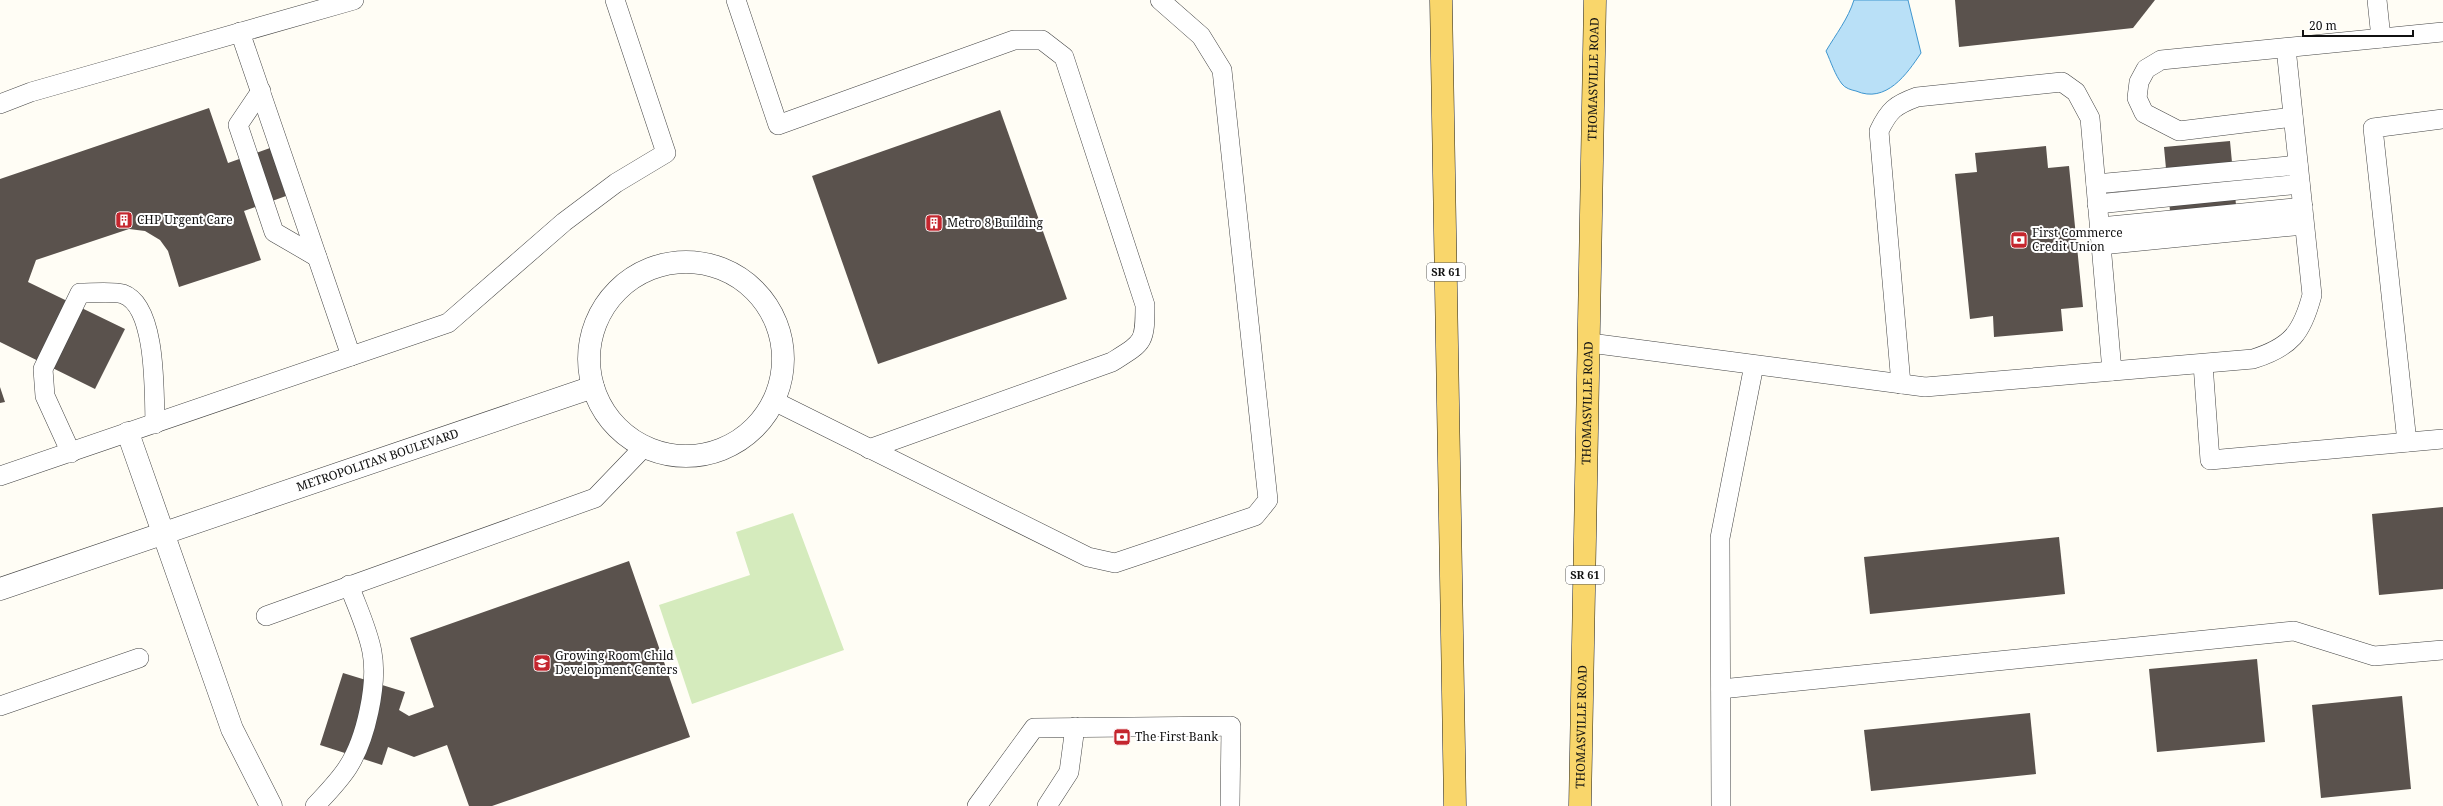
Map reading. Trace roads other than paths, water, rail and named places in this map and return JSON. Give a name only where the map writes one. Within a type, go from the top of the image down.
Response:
[{"type":"main road","name":"SR 61","points":[[1441,0],[1455,806]]},
{"type":"main road","name":"THOMASVILLE ROAD","points":[[1580,806],[1590,343],[1595,0]]},
{"type":"street","points":[[678,262],[697,262],[718,267],[742,279],[757,292],[768,306],[778,326],[783,350],[781,378],[774,401],[763,418],[746,435],[732,444],[701,455],[681,456],[664,454],[644,447],[614,425],[602,407],[593,387],[589,368],[589,349],[594,328],[612,296],[634,278],[654,267],[678,262]]},
{"type":"street","name":"METROPOLITAN BOULEVARD","points":[[0,589],[593,387]]},
{"type":"street","points":[[128,433],[162,534],[232,729],[271,806]]},
{"type":"lane","points":[[0,104],[31,92],[354,0]]},
{"type":"lane","points":[[0,476],[448,323],[564,222],[616,183],[666,153],[615,0]]},
{"type":"lane","points":[[736,0],[778,125],[1014,40],[1042,40],[1064,57],[1145,305],[1145,330],[1140,344],[1112,362],[869,449]]},
{"type":"lane","points":[[774,401],[1088,557],[1115,563],[1255,516],[1268,500],[1222,70],[1201,36],[1160,0]]},
{"type":"lane","points":[[2377,0],[2381,38]]},
{"type":"lane","points":[[240,32],[351,356]]},
{"type":"lane","points":[[2292,116],[2180,131],[2144,114],[2137,98],[2139,82],[2146,69],[2161,60],[2443,32]]},
{"type":"lane","points":[[1590,343],[1925,387],[2203,364],[2253,359],[2274,353],[2293,338],[2305,321],[2312,295],[2286,48]]},
{"type":"lane","points":[[1901,384],[1879,131],[1888,113],[1901,103],[1917,97],[2062,82],[2076,92],[2090,118],[2112,371]]},
{"type":"lane","points":[[261,91],[238,125],[274,232],[317,257]]},
{"type":"lane","points":[[2407,442],[2373,128],[2443,119]]},
{"type":"lane","points":[[2096,184],[2298,165]]},
{"type":"lane","points":[[2097,204],[2300,184]]},
{"type":"lane","points":[[2100,236],[2303,216]]},
{"type":"lane","points":[[71,453],[45,396],[43,369],[80,292],[123,294],[138,304],[151,344],[155,424]]},
{"type":"lane","points":[[1721,806],[1720,538],[1754,364]]},
{"type":"lane","points":[[2203,364],[2210,460],[2443,439]]},
{"type":"lane","points":[[266,616],[595,498],[644,447]]},
{"type":"lane","points":[[315,806],[336,784],[350,765],[370,705],[374,670],[372,650],[349,585]]},
{"type":"lane","points":[[1721,689],[2294,631],[2374,656],[2443,650]]},
{"type":"lane","points":[[0,706],[139,658]]},
{"type":"lane","points":[[977,806],[1034,728],[1231,726],[1230,806]]},
{"type":"lane","points":[[1046,806],[1069,772],[1076,727]]},
{"type":"water","points":[[1854,0],[1908,0],[1921,53],[1902,78],[1894,85],[1877,94],[1867,94],[1846,88],[1835,73],[1826,51],[1845,20]]},
{"type":"place","name":"CHP Urgent Care","points":[[124,220]]},
{"type":"place","name":"Metro 8 Building","points":[[934,223]]},
{"type":"place","name":"First Commerce Credit Union","points":[[2019,240]]},
{"type":"place","name":"Growing Room Child Development Centers","points":[[542,663]]},
{"type":"place","name":"The First Bank","points":[[1122,737]]}]
